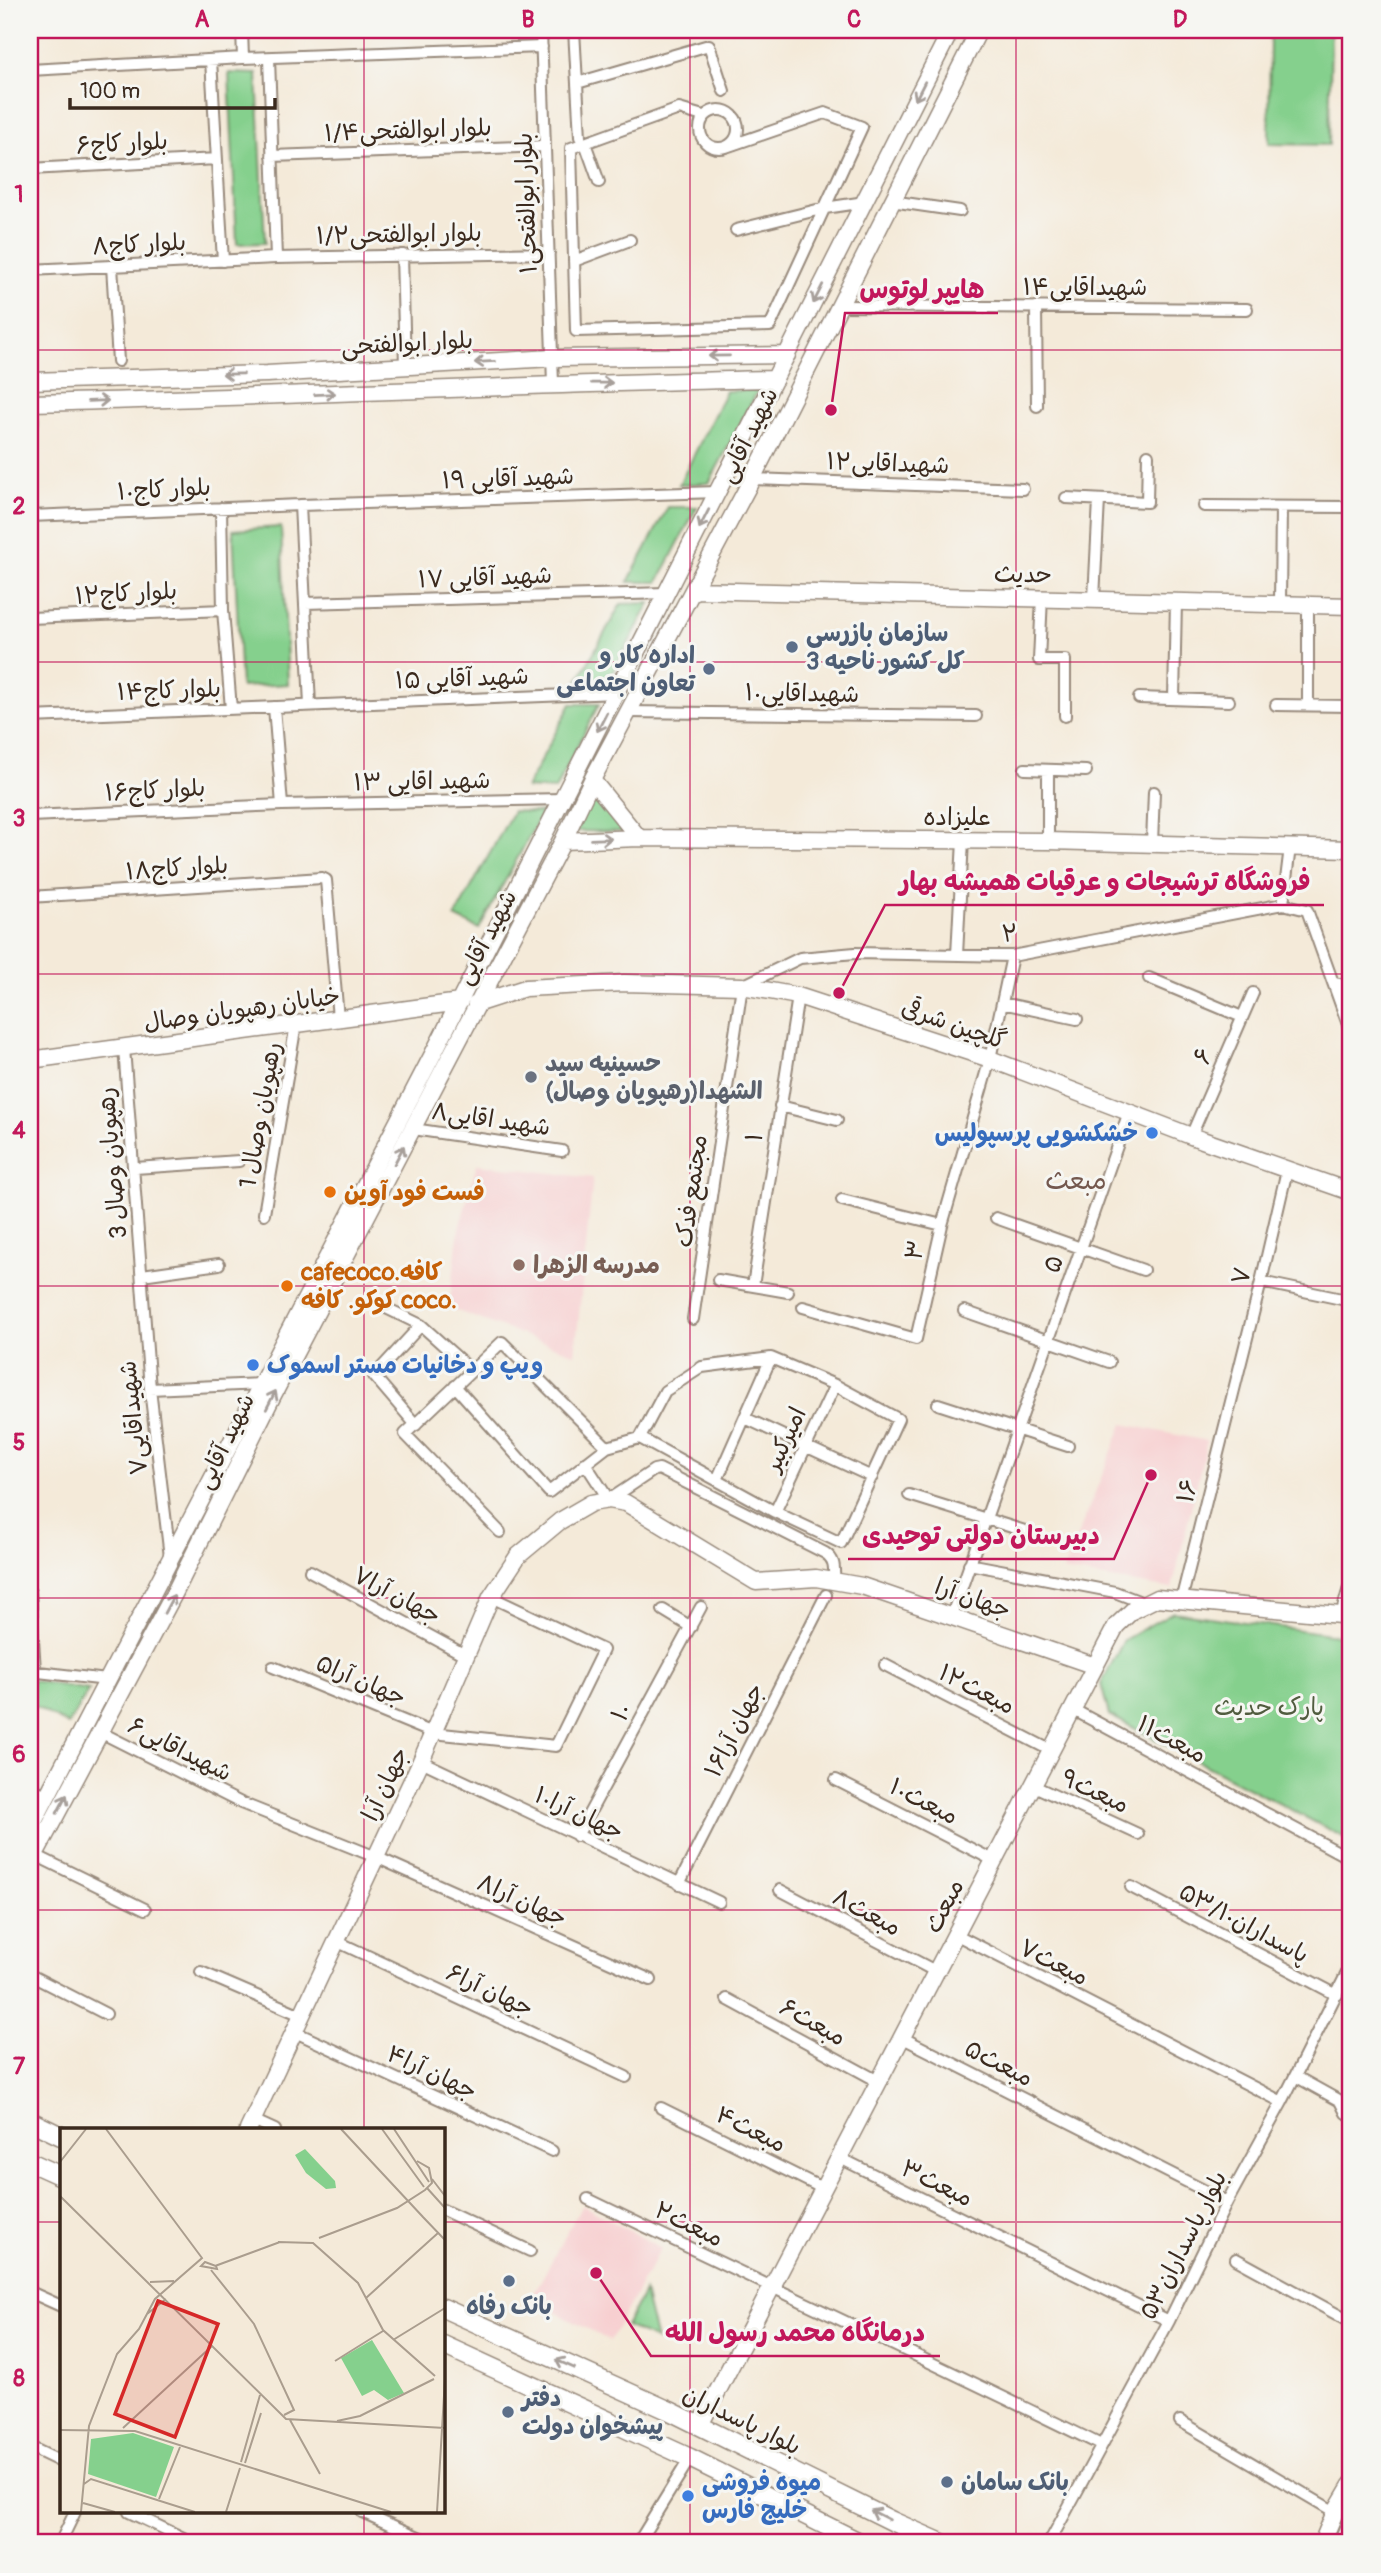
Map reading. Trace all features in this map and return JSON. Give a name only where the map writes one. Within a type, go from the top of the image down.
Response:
[{"type":"main road","points":[[30,2122],[60,2136]]},
{"type":"main road","points":[[30,2162],[60,2176]]},
{"type":"main road","name":"بلوار پاسداران","points":[[444,2308],[699,2425],[942,2543]]},
{"type":"main road","points":[[444,2345],[690,2458],[861,2543]]},
{"type":"main road","points":[[1343,2543],[1351,2524]]},
{"type":"street","points":[[242,30],[243,58]]},
{"type":"street","name":"بلوار ابوالفتحی۱","points":[[541,30],[553,384]]},
{"type":"street","points":[[574,30],[582,140],[599,182]]},
{"type":"street","name":"شهید آقایی","points":[[30,1829],[261,1384],[325,1281],[413,1129],[563,799],[951,30]]},
{"type":"street","name":"شهید آقایی","points":[[32,1860],[175,1592],[272,1397],[325,1281],[468,1003],[497,963],[695,590],[979,30]]},
{"type":"street","points":[[577,83],[709,45],[724,91]]},
{"type":"street","points":[[30,70],[243,58],[542,47]]},
{"type":"street","points":[[269,58],[276,258]]},
{"type":"street","points":[[211,60],[223,261]]},
{"type":"street","points":[[703,117],[680,109],[582,140],[571,148],[576,331],[769,326],[862,127],[825,113],[726,147],[716,148],[706,144],[700,136],[699,126],[703,117],[711,110],[722,109],[731,113],[737,121],[739,131],[734,141],[726,147]]},
{"type":"street","name":"بلوار ابوالفتحی۱/۴","points":[[272,156],[545,146]]},
{"type":"street","name":"بلوار کاج۶","points":[[30,169],[217,159]]},
{"type":"street","points":[[891,201],[960,211]]},
{"type":"street","points":[[736,230],[825,208],[865,202]]},
{"type":"street","points":[[574,261],[630,240]]},
{"type":"street","name":"بلوار ابوالفتحی۱/۲","points":[[250,259],[549,253]]},
{"type":"street","points":[[402,256],[405,366]]},
{"type":"street","name":"بلوار کاج۸","points":[[30,270],[250,259]]},
{"type":"street","points":[[112,267],[118,362]]},
{"type":"street","name":"شهیداقایی۱۴","points":[[839,306],[1247,309]]},
{"type":"street","points":[[1036,307],[1037,406]]},
{"type":"street","name":"بلوار ابوالفتحی","points":[[30,382],[267,374],[553,358],[787,355]]},
{"type":"street","points":[[266,397],[267,374]]},
{"type":"street","name":"بلوار ابوالفتحی","points":[[30,403],[266,397],[553,384],[775,379]]},
{"type":"street","points":[[1066,498],[1147,502],[1148,455]]},
{"type":"street","name":"شهیداقایی۱۲","points":[[752,479],[1023,489]]},
{"type":"street","name":"شهید آقایی ۱۹","points":[[300,505],[718,492]]},
{"type":"street","points":[[1094,598],[1099,500]]},
{"type":"street","points":[[300,505],[310,705]]},
{"type":"street","name":"بلوار کاج۱۰","points":[[30,516],[300,505]]},
{"type":"street","points":[[1204,506],[1351,508]]},
{"type":"street","points":[[1280,603],[1281,507]]},
{"type":"street","points":[[221,508],[223,610],[231,709]]},
{"type":"street","name":"حدیث","points":[[695,590],[1351,606]]},
{"type":"street","name":"شهید آقایی ۱۷","points":[[305,603],[667,593]]},
{"type":"street","points":[[1042,597],[1039,660],[1065,660],[1065,716]]},
{"type":"street","points":[[1174,699],[1176,601]]},
{"type":"street","points":[[1308,605],[1308,705]]},
{"type":"street","name":"بلوار کاج۱۲","points":[[30,618],[223,610]]},
{"type":"street","name":"شهید آقایی ۱۵","points":[[310,705],[617,693]]},
{"type":"street","points":[[1139,698],[1229,701]]},
{"type":"street","name":"بلوار کاج۱۴","points":[[30,717],[310,705]]},
{"type":"street","points":[[1276,705],[1351,706]]},
{"type":"street","points":[[274,707],[282,805]]},
{"type":"street","name":"شهیداقایی۱۰","points":[[628,712],[976,716]]},
{"type":"street","points":[[1025,769],[1086,771]]},
{"type":"street","points":[[1048,770],[1048,841]]},
{"type":"street","points":[[592,780],[639,838]]},
{"type":"street","points":[[1152,843],[1154,792]]},
{"type":"street","name":"شهید اقایی ۱۳","points":[[282,805],[563,799]]},
{"type":"street","name":"بلوار کاج۱۶","points":[[30,816],[282,805]]},
{"type":"street","name":"علیزاده","points":[[563,841],[639,838],[963,840],[1351,849]]},
{"type":"street","points":[[957,955],[963,840]]},
{"type":"street","points":[[1290,847],[1283,905],[1307,910],[1351,1032]]},
{"type":"street","name":"بلوار کاج۱۸","points":[[30,897],[326,880],[338,1018]]},
{"type":"street","name":"۲","points":[[742,986],[800,958],[855,953],[1012,956],[1283,905]]},
{"type":"street","name":"۳","points":[[803,1307],[916,1339],[942,1225],[990,1059],[1012,956]]},
{"type":"street","points":[[497,963],[503,977],[512,984],[526,988]]},
{"type":"street","points":[[1149,978],[1242,1017]]},
{"type":"street","name":"گلچین شرقی","points":[[526,988],[624,983],[742,986],[798,996],[990,1059],[1191,1136],[1351,1192]]},
{"type":"street","points":[[1333,983],[1351,986]]},
{"type":"street","name":"مجتمع فدک","points":[[693,1319],[742,986]]},
{"type":"street","name":"خیابان رهپویان وصال","points":[[30,1060],[468,1003],[526,988]]},
{"type":"street","name":"۶","points":[[1191,1136],[1252,993]]},
{"type":"street","name":"۱","points":[[753,1286],[798,996]]},
{"type":"street","points":[[1002,1003],[1077,1020]]},
{"type":"street","name":"1 رهپویان وصال","points":[[264,1214],[296,1024]]},
{"type":"street","name":"3 رهپویان وصال","points":[[124,1048],[142,1275]]},
{"type":"street","points":[[780,1106],[837,1121]]},
{"type":"street","name":"۵","points":[[952,1615],[1129,1112]]},
{"type":"street","name":"شهید اقایی۸","points":[[413,1129],[562,1151]]},
{"type":"street","points":[[135,1168],[239,1161]]},
{"type":"street","name":"۷","points":[[1234,1392],[1287,1170]]},
{"type":"street","points":[[842,1200],[942,1225]]},
{"type":"street","points":[[996,1218],[1143,1270]]},
{"type":"street","points":[[142,1275],[219,1264]]},
{"type":"street","name":"شهیداقایی۷","points":[[142,1275],[150,1389],[170,1557]]},
{"type":"street","points":[[718,1280],[788,1292]]},
{"type":"street","points":[[1261,1282],[1351,1301]]},
{"type":"street","points":[[384,1307],[421,1325],[472,1371]]},
{"type":"street","points":[[964,1311],[1109,1362]]},
{"type":"street","points":[[416,1424],[374,1376],[421,1325]]},
{"type":"street","points":[[500,1532],[405,1434],[502,1342],[607,1447]]},
{"type":"street","points":[[455,1386],[549,1492],[607,1447],[640,1438],[775,1512],[841,1543],[898,1419],[835,1385],[771,1358],[702,1367],[665,1391],[640,1438]]},
{"type":"street","points":[[717,1480],[771,1358]]},
{"type":"street","points":[[150,1389],[261,1384]]},
{"type":"street","name":"امیرکبیر","points":[[775,1512],[835,1385]]},
{"type":"street","name":"۱۶","points":[[1181,1601],[1234,1392]]},
{"type":"street","points":[[938,1404],[1068,1446]]},
{"type":"street","points":[[745,1418],[872,1477]]},
{"type":"street","points":[[585,1462],[609,1500]]},
{"type":"street","name":"جهان آرا","points":[[609,1500],[659,1469],[831,1557],[835,1565],[830,1588]]},
{"type":"street","points":[[909,1495],[1028,1532]]},
{"type":"street","name":"جهان آرا","points":[[251,2125],[421,1760],[491,1597],[518,1556],[537,1538],[559,1521],[591,1503],[609,1500],[626,1503],[756,1582],[816,1578],[830,1588],[862,1586],[1095,1666]]},
{"type":"street","points":[[969,1564],[1115,1592],[1146,1604],[1157,1598],[1346,1616],[1351,1581]]},
{"type":"street","name":"جهان آرا۷","points":[[310,1571],[465,1655]]},
{"type":"street","name":"جهان آرا۱۶","points":[[679,1884],[830,1588]]},
{"type":"street","points":[[30,1592],[32,1671],[107,1681]]},
{"type":"street","name":"جهان آرا۵","points":[[273,1667],[433,1733],[556,1746],[603,1650],[491,1597]]},
{"type":"street","name":"مبعث","points":[[699,2425],[1116,1626],[1133,1610],[1146,1604]]},
{"type":"street","name":"۱۰","points":[[578,1836],[701,1607]]},
{"type":"street","points":[[663,1610],[691,1627]]},
{"type":"street","name":"مبعث۱۲","points":[[885,1665],[1051,1750]]},
{"type":"street","name":"مبعث۱۱","points":[[1072,1709],[1351,1859]]},
{"type":"street","name":"شهیداقایی۶","points":[[100,1732],[241,1803],[376,1857]]},
{"type":"street","name":"جهان آرا۱۰","points":[[421,1760],[719,1902]]},
{"type":"street","name":"مبعث۱۰","points":[[836,1780],[993,1860]]},
{"type":"street","name":"مبعث۹","points":[[1034,1786],[1138,1834]]},
{"type":"street","points":[[30,1787],[47,1796]]},
{"type":"street","name":"جهان آرا۸","points":[[376,1857],[651,1980]]},
{"type":"street","points":[[32,1860],[145,1909]]},
{"type":"street","name":"پاسداران۵۳/۱۰","points":[[1132,1887],[1337,1995]]},
{"type":"street","name":"مبعث۸","points":[[780,1890],[935,1971]]},
{"type":"street","name":"مبعث۷","points":[[955,1934],[1282,2102]]},
{"type":"street","name":"جهان آرا۶","points":[[336,1941],[626,2077]]},
{"type":"street","name":"بلوار پاسداران۵۳","points":[[1049,2543],[1282,2102],[1351,1965]]},
{"type":"street","points":[[201,1972],[301,2015]]},
{"type":"street","points":[[30,1975],[106,2014]]},
{"type":"street","name":"مبعث۶","points":[[727,1999],[878,2081]]},
{"type":"street","name":"جهان آرا۴","points":[[293,2031],[552,2151]]},
{"type":"street","name":"مبعث۵","points":[[901,2037],[1227,2202]]},
{"type":"street","points":[[1295,2076],[1340,2101],[1346,2113],[1351,2115]]},
{"type":"street","name":"مبعث۴","points":[[662,2108],[822,2188]]},
{"type":"street","name":"مبعث۳","points":[[838,2157],[1168,2320]]},
{"type":"street","name":"مبعث۲","points":[[588,2199],[771,2288],[954,2372],[1101,2445]]},
{"type":"street","points":[[444,2210],[530,2250]]},
{"type":"street","points":[[1236,2259],[1351,2322]]},
{"type":"street","points":[[30,2292],[60,2306]]},
{"type":"street","points":[[1180,2421],[1335,2512]]},
{"type":"street","points":[[30,2447],[60,2462]]},
{"type":"street","points":[[638,2543],[690,2458]]},
{"type":"street","points":[[1322,2543],[1335,2512],[1351,2485]]},
{"type":"street","points":[[60,2543],[74,2514]]},
{"type":"street","points":[[133,2514],[194,2543]]},
{"type":"street","points":[[367,2514],[432,2543]]},
{"type":"shaded area","name":"مدرسه الزهرا","points":[[477,1164],[593,1178],[575,1354],[449,1308],[459,1229]]},
{"type":"shaded area","points":[[1123,1424],[1207,1441],[1172,1589],[1063,1571]]},
{"type":"shaded area","points":[[582,2205],[661,2248],[610,2341],[531,2299]]},
{"type":"green space","points":[[1270,30],[1331,31],[1329,145],[1269,144]]},
{"type":"green space","points":[[229,73],[257,74],[265,243],[237,244]]},
{"type":"green space","points":[[758,390],[709,483],[679,485],[726,391]]},
{"type":"green space","points":[[30,421],[37,421],[36,503],[30,504]]},
{"type":"green space","points":[[668,507],[697,507],[658,582],[628,582]]},
{"type":"green space","points":[[281,527],[288,684],[241,687],[233,530]]},
{"type":"green space","points":[[650,603],[606,685],[576,684],[621,604]]},
{"type":"green space","points":[[571,704],[599,704],[555,790],[526,788]]},
{"type":"green space","points":[[593,793],[627,832],[575,831]]},
{"type":"green space","points":[[513,811],[542,813],[479,929],[455,917]]},
{"type":"green space","name":"پارک حدیث","points":[[1173,1612],[1351,1637],[1351,1841],[1109,1715],[1101,1684],[1124,1640]]},
{"type":"green space","points":[[30,1680],[89,1690],[68,1725],[30,1704]]},
{"type":"green space","points":[[644,2292],[656,2340],[626,2326]]},
{"type":"place","name":"هایپر لوتوس","points":[[831,410]]},
{"type":"place","name":"سازمان بازرسی کل کشور ناحیه 3","points":[[792,647]]},
{"type":"place","name":"اداره کار و تعاون اجتماعی","points":[[709,669]]},
{"type":"place","name":"فروشگاه ترشیجات و عرقیات همیشه بهار","points":[[839,993]]},
{"type":"place","name":"حسینیه سید الشهدا(رهپویان وصال)","points":[[531,1077]]},
{"type":"place","name":"خشکشویی پرسپولیس","points":[[1152,1133]]},
{"type":"place","name":"فست فود آوین","points":[[330,1192]]},
{"type":"place","name":"مدرسه الزهرا","points":[[519,1265]]},
{"type":"place","name":"cafecoco.کافه کوکو. کافه coco.","points":[[287,1286]]},
{"type":"place","name":"ویپ و دخانیات مستر اسموک","points":[[253,1365]]},
{"type":"place","name":"دبیرستان دولتی توحیدی","points":[[1151,1475]]},
{"type":"place","name":"درمانگاه محمد رسول الله","points":[[596,2273]]},
{"type":"place","name":"بانک رفاه","points":[[509,2281]]},
{"type":"place","name":"دفتر پیشخوان دولت","points":[[508,2412]]},
{"type":"place","name":"بانک سامان","points":[[947,2482]]},
{"type":"place","name":"میوه فروشی خلیج فارس","points":[[688,2496]]},
{"type":"district","name":"مبعث","points":[[1076,1180]]}]
